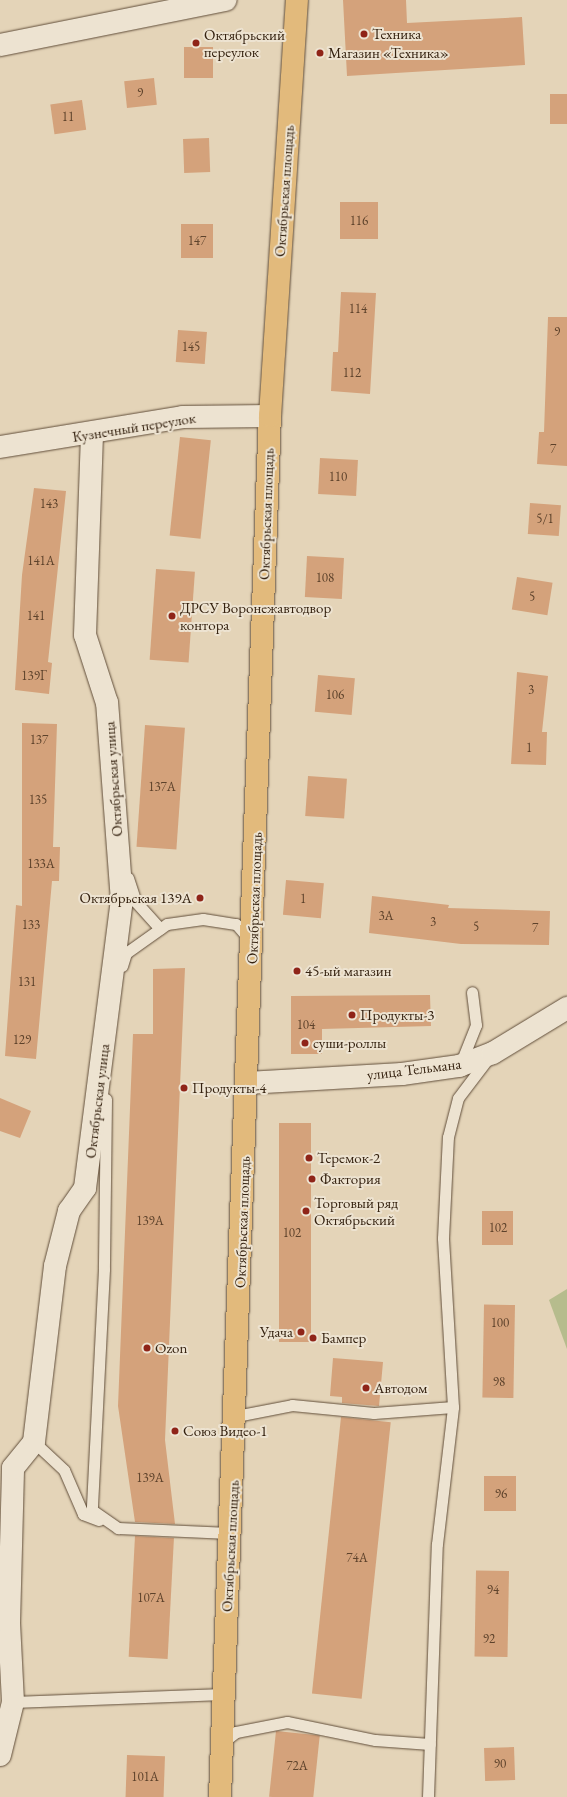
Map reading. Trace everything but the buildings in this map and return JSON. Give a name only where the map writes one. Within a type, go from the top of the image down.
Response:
[{"type":"main road","name":"Октябрьская площадь","points":[[220,1797],[229,1533],[236,1416],[246,1083],[270,416],[297,0]]},
{"type":"street","points":[[0,45],[226,0]]},
{"type":"street","name":"Кузнечный переулок","points":[[0,447],[92,435],[183,417],[270,416]]},
{"type":"street","name":"Октябрьская улица","points":[[34,1442],[55,1266],[69,1211],[85,1188],[122,901],[107,703],[85,635],[92,435]]},
{"type":"street","name":"улица Тельмана","points":[[246,1083],[402,1074],[460,1066],[493,1053],[567,1008]]},
{"type":"street","points":[[0,1755],[13,1702],[9,1623],[14,1468],[34,1442]]},
{"type":"lane","points":[[118,849],[136,902],[160,929]]},
{"type":"lane","points":[[118,1528],[92,1510],[112,998],[126,953],[167,924],[203,919],[236,924],[252,943]]},
{"type":"lane","points":[[460,1066],[476,1025],[472,992]]},
{"type":"lane","points":[[428,1797],[437,1544],[453,1407],[443,1238],[448,1137],[458,1098],[493,1053]]},
{"type":"lane","points":[[236,1416],[292,1405],[374,1413],[453,1407]]},
{"type":"lane","points":[[34,1442],[64,1470],[83,1514],[118,1528],[229,1533]]},
{"type":"lane","points":[[13,1702],[223,1694]]},
{"type":"lane","points":[[222,1743],[236,1732],[287,1722],[375,1740],[430,1744]]},
{"type":"green space","points":[[567,1289],[567,1349],[549,1300]]},
{"type":"place","name":"Техника","points":[[364,34]]},
{"type":"place","name":"Октябрьский переулок","points":[[196,43]]},
{"type":"place","name":"Магазин «Техника»","points":[[320,53]]},
{"type":"place","name":"ДРСУ Воронежавтодвор контора","points":[[172,616]]},
{"type":"place","name":"Октябрьская 139А","points":[[200,898]]},
{"type":"place","name":"45-ый магазин","points":[[297,971]]},
{"type":"place","name":"Продукты-3","points":[[352,1015]]},
{"type":"place","name":"суши-роллы","points":[[305,1043]]},
{"type":"place","name":"Продукты-4","points":[[184,1088]]},
{"type":"place","name":"Теремок-2","points":[[309,1158]]},
{"type":"place","name":"Фактория","points":[[312,1179]]},
{"type":"place","name":"Торговый ряд Октябрьский","points":[[306,1211]]},
{"type":"place","name":"Удача","points":[[301,1332]]},
{"type":"place","name":"Бампер","points":[[313,1338]]},
{"type":"place","name":"Ozon","points":[[147,1348]]},
{"type":"place","name":"Автодом","points":[[366,1388]]},
{"type":"place","name":"Союз Видео-1","points":[[175,1431]]}]
